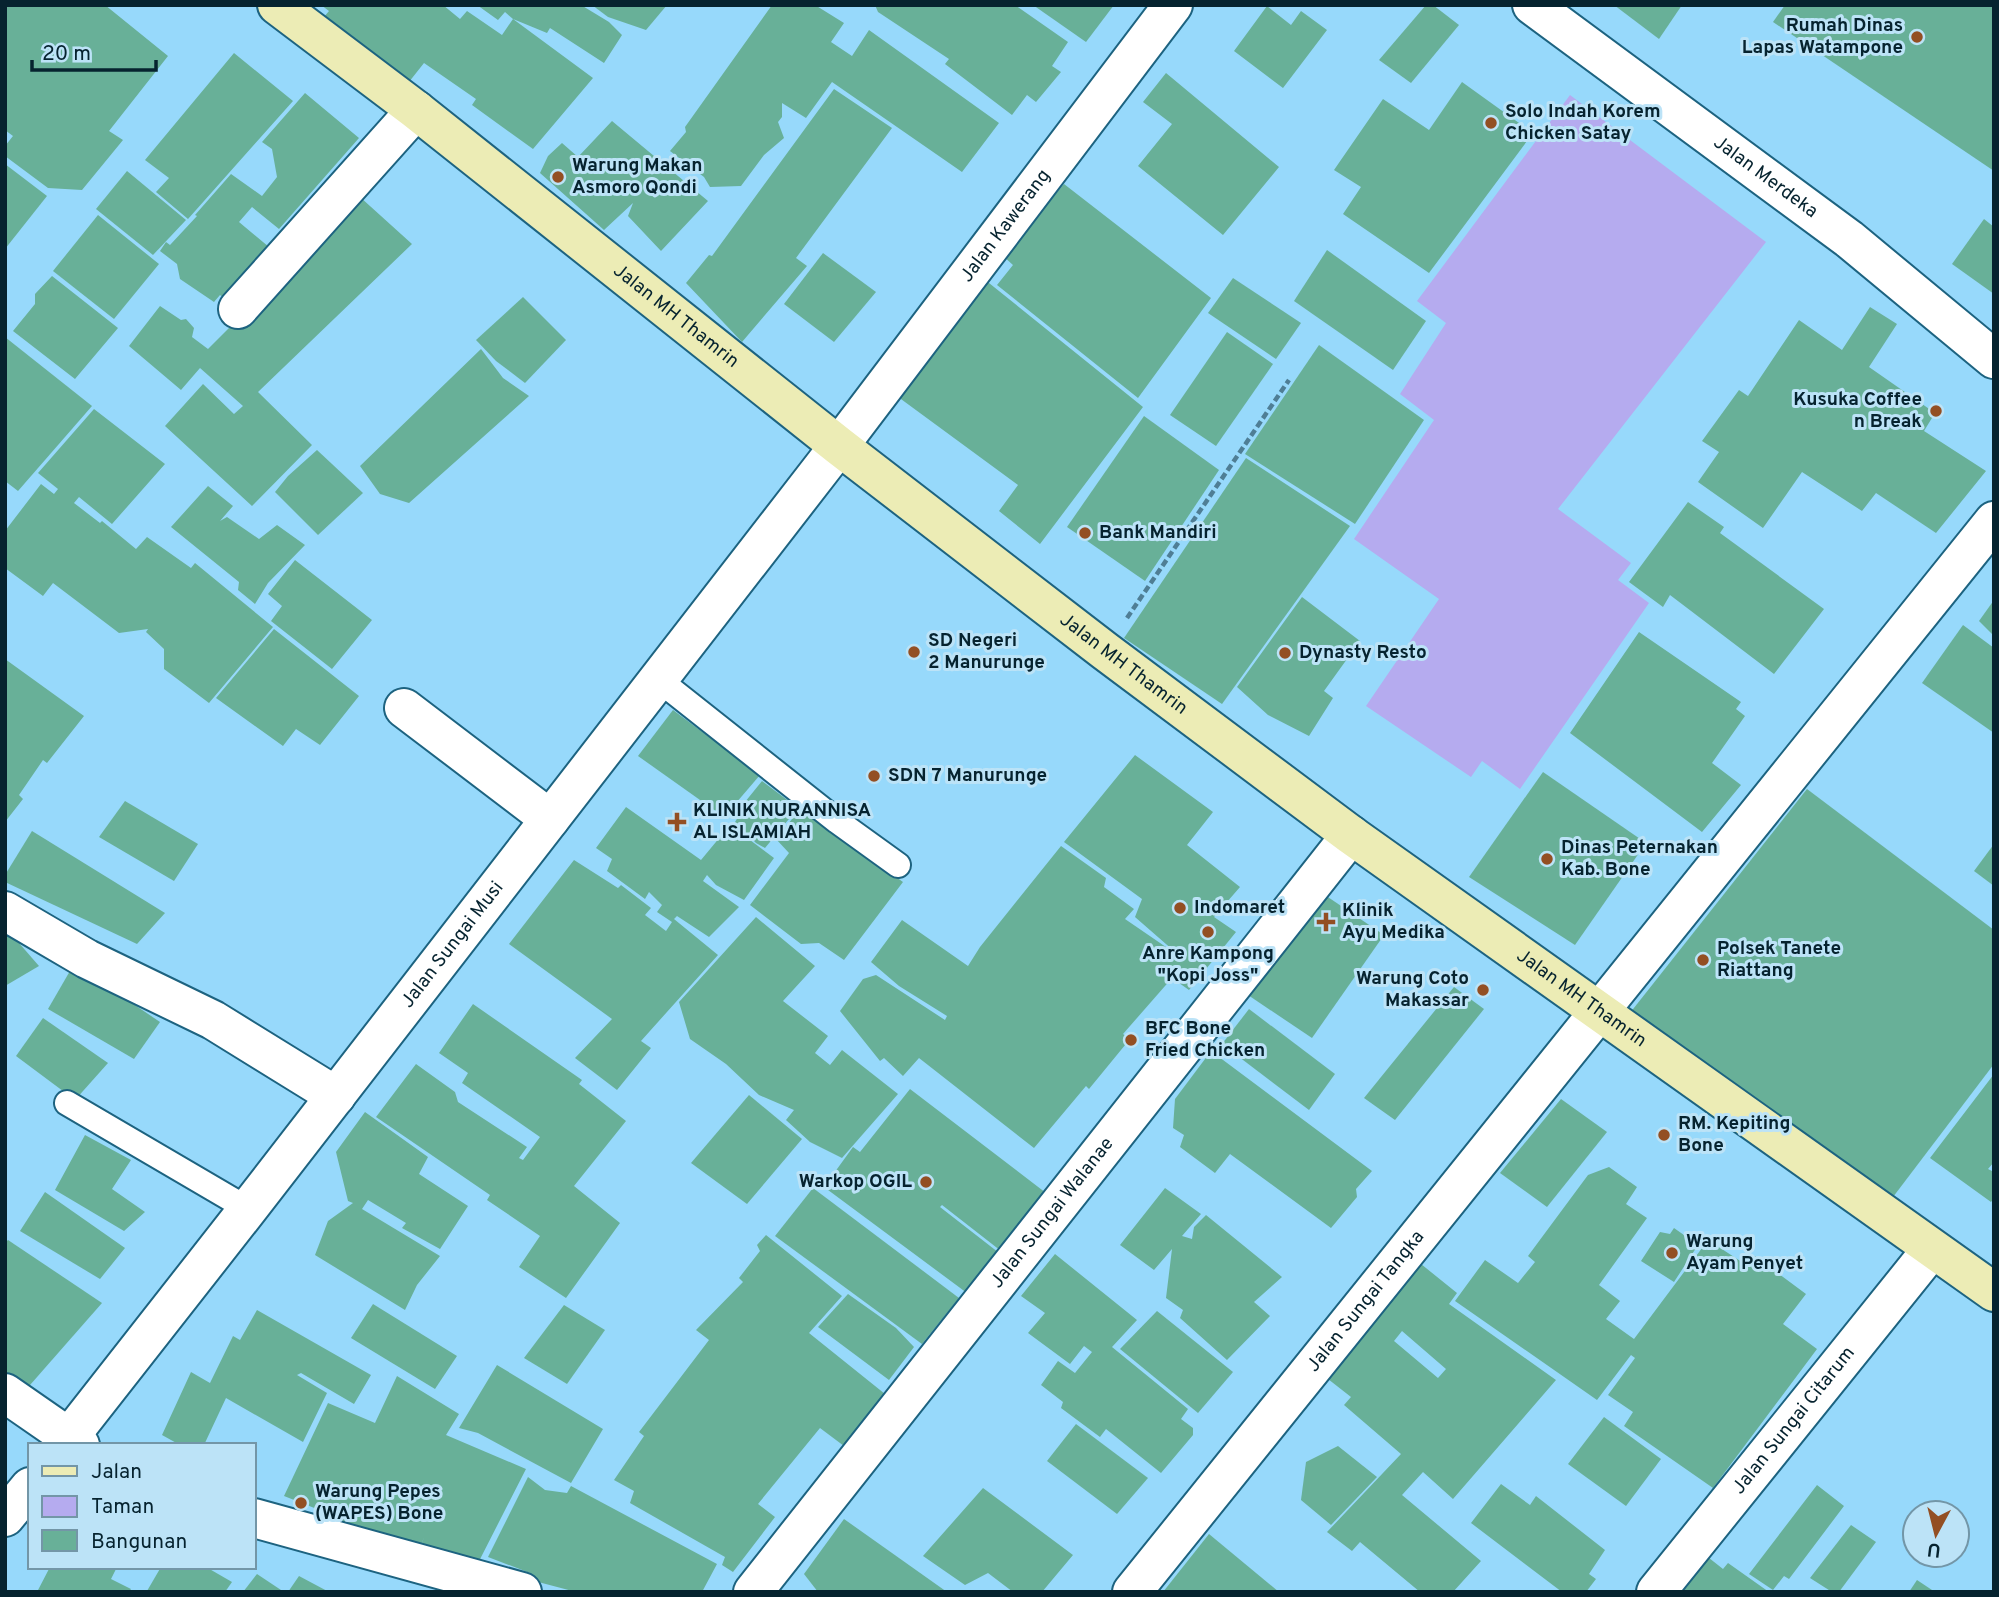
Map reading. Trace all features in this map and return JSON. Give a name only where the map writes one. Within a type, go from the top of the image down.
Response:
[{"type":"main road","name":"Jalan MH Thamrin","points":[[277,5],[416,110],[839,446],[1105,651],[1351,835],[1994,1293]]},
{"type":"street","name":"Jalan Kawerang","points":[[839,446],[1173,5]]},
{"type":"street","name":"Jalan Merdeka","points":[[1532,5],[1849,239],[1994,359]]},
{"type":"street","points":[[238,309],[416,110]]},
{"type":"street","name":"Jalan Sungai Musi","points":[[71,1442],[248,1209],[839,446]]},
{"type":"street","name":"Jalan Sungai Tangka","points":[[1132,1592],[1994,521]]},
{"type":"street","points":[[404,708],[550,819]]},
{"type":"street","name":"Jalan Sungai Walanae","points":[[753,1592],[1351,835]]},
{"type":"street","points":[[5,911],[87,959],[213,1020],[336,1096]]},
{"type":"street","name":"Jalan Sungai Citarum","points":[[1656,1592],[1932,1249]]},
{"type":"street","points":[[5,1393],[71,1442]]},
{"type":"street","points":[[5,1517],[28,1488]]},
{"type":"street","points":[[256,1519],[522,1592]]},
{"type":"lane","points":[[659,680],[836,821],[898,865]]},
{"type":"lane","points":[[67,1103],[248,1209]]},
{"type":"path","points":[[1105,651],[1289,380]]},
{"type":"green space","points":[[1570,95],[1766,242],[1558,509],[1631,563],[1618,580],[1649,603],[1520,789],[1482,761],[1471,777],[1366,706],[1439,599],[1354,539],[1434,420],[1400,394],[1446,323],[1417,301]]},
{"type":"building","points":[[5,5],[105,5],[168,56],[109,131],[123,140],[82,190],[48,188],[5,156],[5,146],[13,136],[5,130]]},
{"type":"building","points":[[321,5],[443,5],[460,19],[467,11],[502,35],[513,19],[593,78],[533,149],[472,105],[476,99],[424,63],[405,87],[318,24],[329,11]]},
{"type":"building","points":[[477,5],[581,5],[609,22],[622,35],[604,63],[550,28],[547,33],[513,19],[505,12],[498,20]]},
{"type":"building","points":[[592,5],[667,5],[646,30],[608,17]]},
{"type":"building","points":[[772,5],[815,5],[844,23],[831,42],[852,56],[869,30],[999,123],[962,172],[832,82],[806,118],[782,103],[782,117],[778,122],[784,138],[764,155],[741,186],[710,187],[704,177],[670,151],[686,132],[685,127]]},
{"type":"building","points":[[875,5],[1015,5],[1068,42],[1052,66],[1061,72],[1036,102],[1027,95],[1012,115],[945,64],[949,59],[878,12]]},
{"type":"building","points":[[1033,5],[1114,5],[1086,42]]},
{"type":"building","points":[[1426,5],[1433,5],[1459,25],[1411,83],[1379,60]]},
{"type":"building","points":[[1614,5],[1682,5],[1659,39]]},
{"type":"building","points":[[1785,5],[1994,5],[1994,171],[1773,22]]},
{"type":"building","points":[[1267,6],[1291,25],[1301,11],[1327,30],[1283,88],[1234,51]]},
{"type":"building","points":[[234,53],[293,101],[188,219],[156,192],[169,178],[145,160]]},
{"type":"building","points":[[1166,73],[1279,167],[1223,235],[1138,166],[1172,124],[1143,102]]},
{"type":"building","points":[[1462,82],[1533,133],[1429,273],[1343,214],[1361,187],[1334,170],[1383,99],[1429,130]]},
{"type":"building","points":[[834,89],[892,128],[796,258],[807,266],[742,342],[686,283],[709,255],[712,256]]},
{"type":"building","points":[[305,93],[359,138],[279,229],[252,207],[239,222],[275,252],[228,301],[220,295],[214,302],[180,279],[177,264],[160,251],[166,242],[170,245],[197,216],[195,215],[231,174],[262,196],[277,177],[272,149],[262,142]]},
{"type":"building","points":[[612,121],[708,201],[661,251],[628,216],[633,203],[604,230],[540,173],[548,156],[562,143],[578,157]]},
{"type":"building","points":[[5,164],[47,196],[5,249]]},
{"type":"building","points":[[127,171],[186,220],[153,255],[96,209]]},
{"type":"building","points":[[1064,184],[1211,298],[1138,398],[997,285],[1013,265],[1003,256]]},
{"type":"building","points":[[360,197],[412,244],[258,392],[312,445],[252,506],[165,426],[203,384],[234,414],[243,406],[200,368],[181,390],[129,346],[160,306],[181,320],[186,319],[194,328],[192,337],[208,349]]},
{"type":"building","points":[[98,215],[159,264],[114,319],[53,271]]},
{"type":"building","points":[[1984,219],[1994,227],[1994,294],[1952,264]]},
{"type":"building","points":[[1327,250],[1426,321],[1393,370],[1294,301]]},
{"type":"building","points":[[823,253],[876,292],[834,342],[784,304]]},
{"type":"building","points":[[52,276],[118,328],[75,379],[13,331],[35,304],[35,294]]},
{"type":"building","points":[[1233,278],[1301,323],[1276,359],[1208,313]]},
{"type":"building","points":[[984,279],[1143,407],[1040,544],[999,511],[1018,485],[890,391]]},
{"type":"building","points":[[523,297],[566,340],[525,383],[496,361],[476,340]]},
{"type":"building","points":[[1870,307],[1897,324],[1869,367],[1935,413],[1924,431],[1986,471],[1936,533],[1876,493],[1862,511],[1802,472],[1763,528],[1698,482],[1719,452],[1702,441],[1739,390],[1748,396],[1799,320],[1842,350]]},
{"type":"building","points":[[1227,332],[1273,364],[1216,446],[1170,415]]},
{"type":"building","points":[[5,337],[92,406],[18,491],[5,481]]},
{"type":"building","points":[[1319,345],[1424,420],[1355,524],[1245,454]]},
{"type":"building","points":[[481,349],[503,378],[529,396],[409,503],[380,494],[360,466]]},
{"type":"building","points":[[94,409],[165,464],[112,524],[79,497],[74,503],[100,523],[102,521],[136,549],[147,537],[191,568],[195,563],[273,627],[209,703],[164,669],[164,649],[146,632],[148,629],[119,633],[53,583],[43,596],[5,568],[5,531],[41,484],[54,494],[58,489],[38,473]]},
{"type":"building","points":[[1144,416],[1219,470],[1145,581],[1067,527]]},
{"type":"building","points":[[317,450],[363,493],[318,535],[275,492],[288,476]]},
{"type":"building","points":[[1246,458],[1350,526],[1222,704],[1124,638]]},
{"type":"building","points":[[208,486],[233,506],[220,521],[227,517],[259,539],[277,525],[305,545],[268,583],[255,604],[238,590],[239,582],[171,527]]},
{"type":"building","points":[[1688,502],[1724,527],[1720,533],[1824,609],[1774,674],[1670,595],[1663,607],[1629,582]]},
{"type":"building","points":[[295,560],[372,620],[332,669],[271,621],[282,606],[268,594]]},
{"type":"building","points":[[1302,597],[1360,641],[1324,691],[1333,698],[1309,736],[1268,715],[1237,687]]},
{"type":"building","points":[[1994,600],[1994,636],[1979,621]]},
{"type":"building","points":[[1963,625],[1994,648],[1994,733],[1922,683]]},
{"type":"building","points":[[274,629],[359,696],[320,745],[296,729],[283,746],[216,698]]},
{"type":"building","points":[[1639,632],[1741,702],[1736,709],[1745,716],[1712,763],[1741,785],[1702,832],[1570,733]]},
{"type":"building","points":[[5,659],[84,716],[47,763],[43,760],[19,795],[23,799],[5,822]]},
{"type":"building","points":[[673,710],[760,775],[724,817],[638,756]]},
{"type":"building","points":[[1135,755],[1213,812],[1187,845],[1240,887],[1214,917],[1236,932],[1189,990],[1172,978],[1123,1034],[1130,1039],[1089,1089],[1086,1086],[1034,1148],[919,1058],[903,1076],[884,1058],[880,1061],[840,1011],[863,979],[876,975],[945,1020],[947,1016],[899,986],[871,962],[902,920],[968,966],[980,947],[1061,846],[1106,878],[1104,887],[1134,909],[1125,919],[1182,958],[1135,917],[1142,899],[1064,842]]},
{"type":"building","points":[[1543,772],[1646,843],[1575,945],[1469,877]]},
{"type":"building","points":[[762,781],[798,808],[765,848],[756,843],[735,822],[740,814],[734,810],[735,804],[745,802]]},
{"type":"building","points":[[1807,789],[1994,930],[1994,1064],[1890,1201],[1626,1018]]},
{"type":"building","points":[[125,801],[198,844],[174,881],[99,837]]},
{"type":"building","points":[[626,807],[701,860],[730,825],[774,858],[744,900],[716,885],[707,875],[703,881],[739,907],[709,937],[677,916],[674,919],[718,955],[641,1041],[651,1048],[617,1090],[575,1058],[612,1019],[509,944],[574,860],[618,888],[621,885],[651,908],[645,915],[666,931],[672,922],[657,912],[662,905],[649,892],[645,899],[607,871],[612,859],[596,848]]},
{"type":"building","points":[[800,809],[903,882],[844,960],[819,943],[801,944],[750,905],[789,853],[776,839]]},
{"type":"building","points":[[32,831],[165,913],[137,944],[5,882],[5,875]]},
{"type":"building","points":[[1994,844],[1994,886],[1974,871]]},
{"type":"building","points":[[1319,891],[1384,935],[1312,1038],[1248,995]]},
{"type":"building","points":[[756,917],[815,966],[783,1001],[828,1036],[815,1053],[830,1065],[842,1050],[898,1094],[842,1158],[810,1142],[786,1120],[794,1110],[759,1095],[726,1064],[690,1039],[679,1002]]},
{"type":"building","points":[[5,927],[39,966],[5,986]]},
{"type":"building","points":[[74,964],[160,1022],[134,1059],[48,1009]]},
{"type":"building","points":[[1454,987],[1484,1009],[1395,1120],[1364,1098]]},
{"type":"building","points":[[473,1004],[582,1080],[579,1084],[626,1121],[574,1186],[620,1223],[566,1298],[519,1267],[540,1236],[487,1200],[490,1195],[376,1117],[416,1064],[455,1092],[458,1102],[527,1147],[519,1158],[523,1160],[540,1137],[462,1083],[468,1073],[439,1053]]},
{"type":"building","points":[[1249,1009],[1335,1074],[1309,1110],[1222,1044]]},
{"type":"building","points":[[43,1018],[108,1063],[75,1100],[16,1056]]},
{"type":"building","points":[[1211,1051],[1372,1171],[1356,1189],[1357,1197],[1331,1228],[1230,1154],[1215,1173],[1180,1147],[1184,1135],[1173,1128],[1175,1099]]},
{"type":"building","points":[[1994,1074],[1994,1162],[1988,1169],[1994,1172],[1994,1198],[1991,1202],[1930,1158]]},
{"type":"building","points":[[910,1089],[1046,1193],[1001,1251],[942,1205],[940,1207],[1003,1256],[971,1296],[824,1187],[853,1147],[860,1152]]},
{"type":"building","points":[[749,1095],[802,1139],[747,1204],[691,1163]]},
{"type":"building","points":[[1561,1099],[1607,1132],[1547,1207],[1500,1173]]},
{"type":"building","points":[[365,1112],[428,1157],[419,1174],[468,1206],[440,1249],[402,1228],[406,1223],[368,1200],[362,1209],[440,1256],[417,1285],[405,1310],[315,1255],[328,1221],[353,1203],[348,1201],[336,1152]]},
{"type":"building","points":[[85,1135],[131,1160],[112,1189],[145,1212],[124,1231],[55,1190]]},
{"type":"building","points":[[1609,1167],[1637,1187],[1626,1204],[1647,1218],[1599,1285],[1620,1301],[1606,1319],[1634,1339],[1708,1240],[1748,1266],[1755,1256],[1806,1294],[1783,1324],[1817,1349],[1713,1488],[1624,1426],[1633,1412],[1608,1395],[1635,1358],[1631,1355],[1597,1400],[1455,1301],[1485,1260],[1518,1283],[1535,1262],[1528,1256],[1588,1175]]},
{"type":"building","points":[[813,1188],[959,1298],[922,1344],[775,1236]]},
{"type":"building","points":[[1165,1188],[1201,1214],[1182,1236],[1192,1239],[1194,1227],[1206,1215],[1282,1277],[1254,1302],[1270,1316],[1227,1360],[1180,1318],[1183,1310],[1166,1298],[1172,1249],[1154,1270],[1120,1245]]},
{"type":"building","points":[[45,1192],[125,1248],[100,1279],[20,1231]]},
{"type":"building","points":[[1674,1228],[1698,1245],[1674,1282],[1641,1261],[1660,1232],[1670,1234]]},
{"type":"building","points":[[766,1235],[842,1296],[809,1333],[885,1394],[844,1446],[820,1428],[758,1504],[775,1517],[733,1572],[722,1565],[725,1557],[630,1503],[634,1491],[614,1480],[644,1436],[639,1432],[709,1340],[696,1330],[743,1282],[739,1278],[760,1251],[757,1245]]},
{"type":"building","points":[[8,1240],[102,1303],[23,1393],[5,1381],[5,1243]]},
{"type":"building","points":[[1055,1254],[1137,1320],[1112,1347],[1188,1409],[1181,1419],[1193,1428],[1193,1435],[1161,1473],[1106,1429],[1100,1437],[1061,1408],[1063,1402],[1041,1385],[1058,1361],[1075,1373],[1092,1352],[1084,1346],[1070,1364],[1028,1333],[1045,1313],[1021,1296]]},
{"type":"building","points":[[1421,1264],[1457,1293],[1449,1304],[1556,1380],[1453,1499],[1423,1472],[1402,1495],[1481,1561],[1453,1592],[1420,1592],[1360,1542],[1352,1551],[1327,1532],[1401,1454],[1344,1405],[1351,1397],[1328,1379]],"holes":[[[1402,1331],[1446,1369],[1438,1378],[1394,1341]]]},
{"type":"building","points":[[848,1294],[896,1328],[914,1347],[889,1380],[818,1327]]},
{"type":"building","points":[[373,1304],[457,1356],[435,1389],[351,1338]]},
{"type":"building","points":[[564,1305],[605,1330],[567,1384],[524,1358]]},
{"type":"building","points":[[257,1310],[371,1375],[354,1404],[301,1373],[297,1375],[327,1393],[303,1442],[226,1398],[205,1443],[176,1443],[162,1435],[191,1372],[210,1383],[233,1336],[240,1340]]},
{"type":"building","points":[[1157,1311],[1233,1372],[1198,1413],[1120,1349]]},
{"type":"building","points":[[497,1365],[603,1429],[571,1483],[478,1433],[459,1428]]},
{"type":"building","points":[[397,1376],[459,1414],[446,1435],[526,1469],[475,1569],[421,1546],[424,1537],[419,1551],[330,1520],[332,1515],[284,1496],[328,1403],[375,1423]]},
{"type":"building","points":[[1604,1417],[1661,1459],[1626,1506],[1568,1464]]},
{"type":"building","points":[[1076,1424],[1148,1478],[1117,1514],[1047,1461]]},
{"type":"building","points":[[1338,1446],[1377,1477],[1331,1525],[1301,1500],[1306,1462]]},
{"type":"building","points":[[528,1477],[545,1490],[567,1493],[571,1486],[717,1564],[702,1592],[576,1592],[527,1579],[530,1573],[488,1557]]},
{"type":"building","points":[[1501,1484],[1530,1505],[1536,1496],[1605,1550],[1589,1574],[1596,1579],[1586,1592],[1562,1592],[1471,1523]]},
{"type":"building","points":[[1817,1485],[1844,1506],[1789,1579],[1784,1576],[1773,1590],[1749,1574]]},
{"type":"building","points":[[983,1488],[1073,1555],[1042,1592],[1013,1592],[988,1573],[965,1585],[923,1556]]},
{"type":"building","points":[[844,1519],[947,1592],[818,1592],[804,1574]]},
{"type":"building","points":[[1851,1525],[1876,1542],[1839,1592],[1832,1592],[1810,1578]]},
{"type":"building","points":[[1209,1534],[1279,1592],[1163,1592]]},
{"type":"building","points":[[1704,1554],[1723,1569],[1728,1563],[1769,1592],[1674,1592]]},
{"type":"building","points":[[49,1569],[116,1569],[111,1579],[131,1589],[129,1592],[37,1592]]},
{"type":"building","points":[[160,1569],[209,1569],[232,1582],[225,1592],[147,1591]]},
{"type":"building","points":[[257,1574],[284,1592],[243,1592]]},
{"type":"building","points":[[299,1576],[329,1592],[288,1592]]},
{"type":"building","points":[[1917,1580],[1935,1592],[1909,1592]]},
{"type":"place","name":"Rumah Dinas Lapas Watampone","points":[[1917,37]]},
{"type":"place","name":"Solo Indah Korem Chicken Satay","points":[[1491,123]]},
{"type":"place","name":"Warung Makan Asmoro Qondi","points":[[558,177]]},
{"type":"place","name":"Kusuka Coffee n Break","points":[[1936,411]]},
{"type":"place","name":"Bank Mandiri","points":[[1085,533]]},
{"type":"place","name":"SD Negeri 2 Manurunge","points":[[914,652]]},
{"type":"place","name":"Dynasty Resto","points":[[1285,653]]},
{"type":"place","name":"SDN 7 Manurunge","points":[[874,776]]},
{"type":"place","name":"KLINIK NURANNISA AL ISLAMIAH","points":[[677,822]]},
{"type":"place","name":"Dinas Peternakan Kab. Bone","points":[[1547,859]]},
{"type":"place","name":"Indomaret","points":[[1180,908]]},
{"type":"place","name":"Klinik Ayu Medika","points":[[1326,922]]},
{"type":"place","name":"Anre Kampong \"Kopi Joss\"","points":[[1208,932]]},
{"type":"place","name":"Polsek Tanete Riattang","points":[[1703,960]]},
{"type":"place","name":"Warung Coto Makassar","points":[[1483,990]]},
{"type":"place","name":"BFC Bone Fried Chicken","points":[[1131,1040]]},
{"type":"place","name":"RM. Kepiting Bone","points":[[1664,1135]]},
{"type":"place","name":"Warkop OGIL","points":[[926,1182]]},
{"type":"place","name":"Warung Ayam Penyet","points":[[1672,1253]]},
{"type":"place","name":"Warung Pepes (WAPES) Bone","points":[[301,1503]]}]
